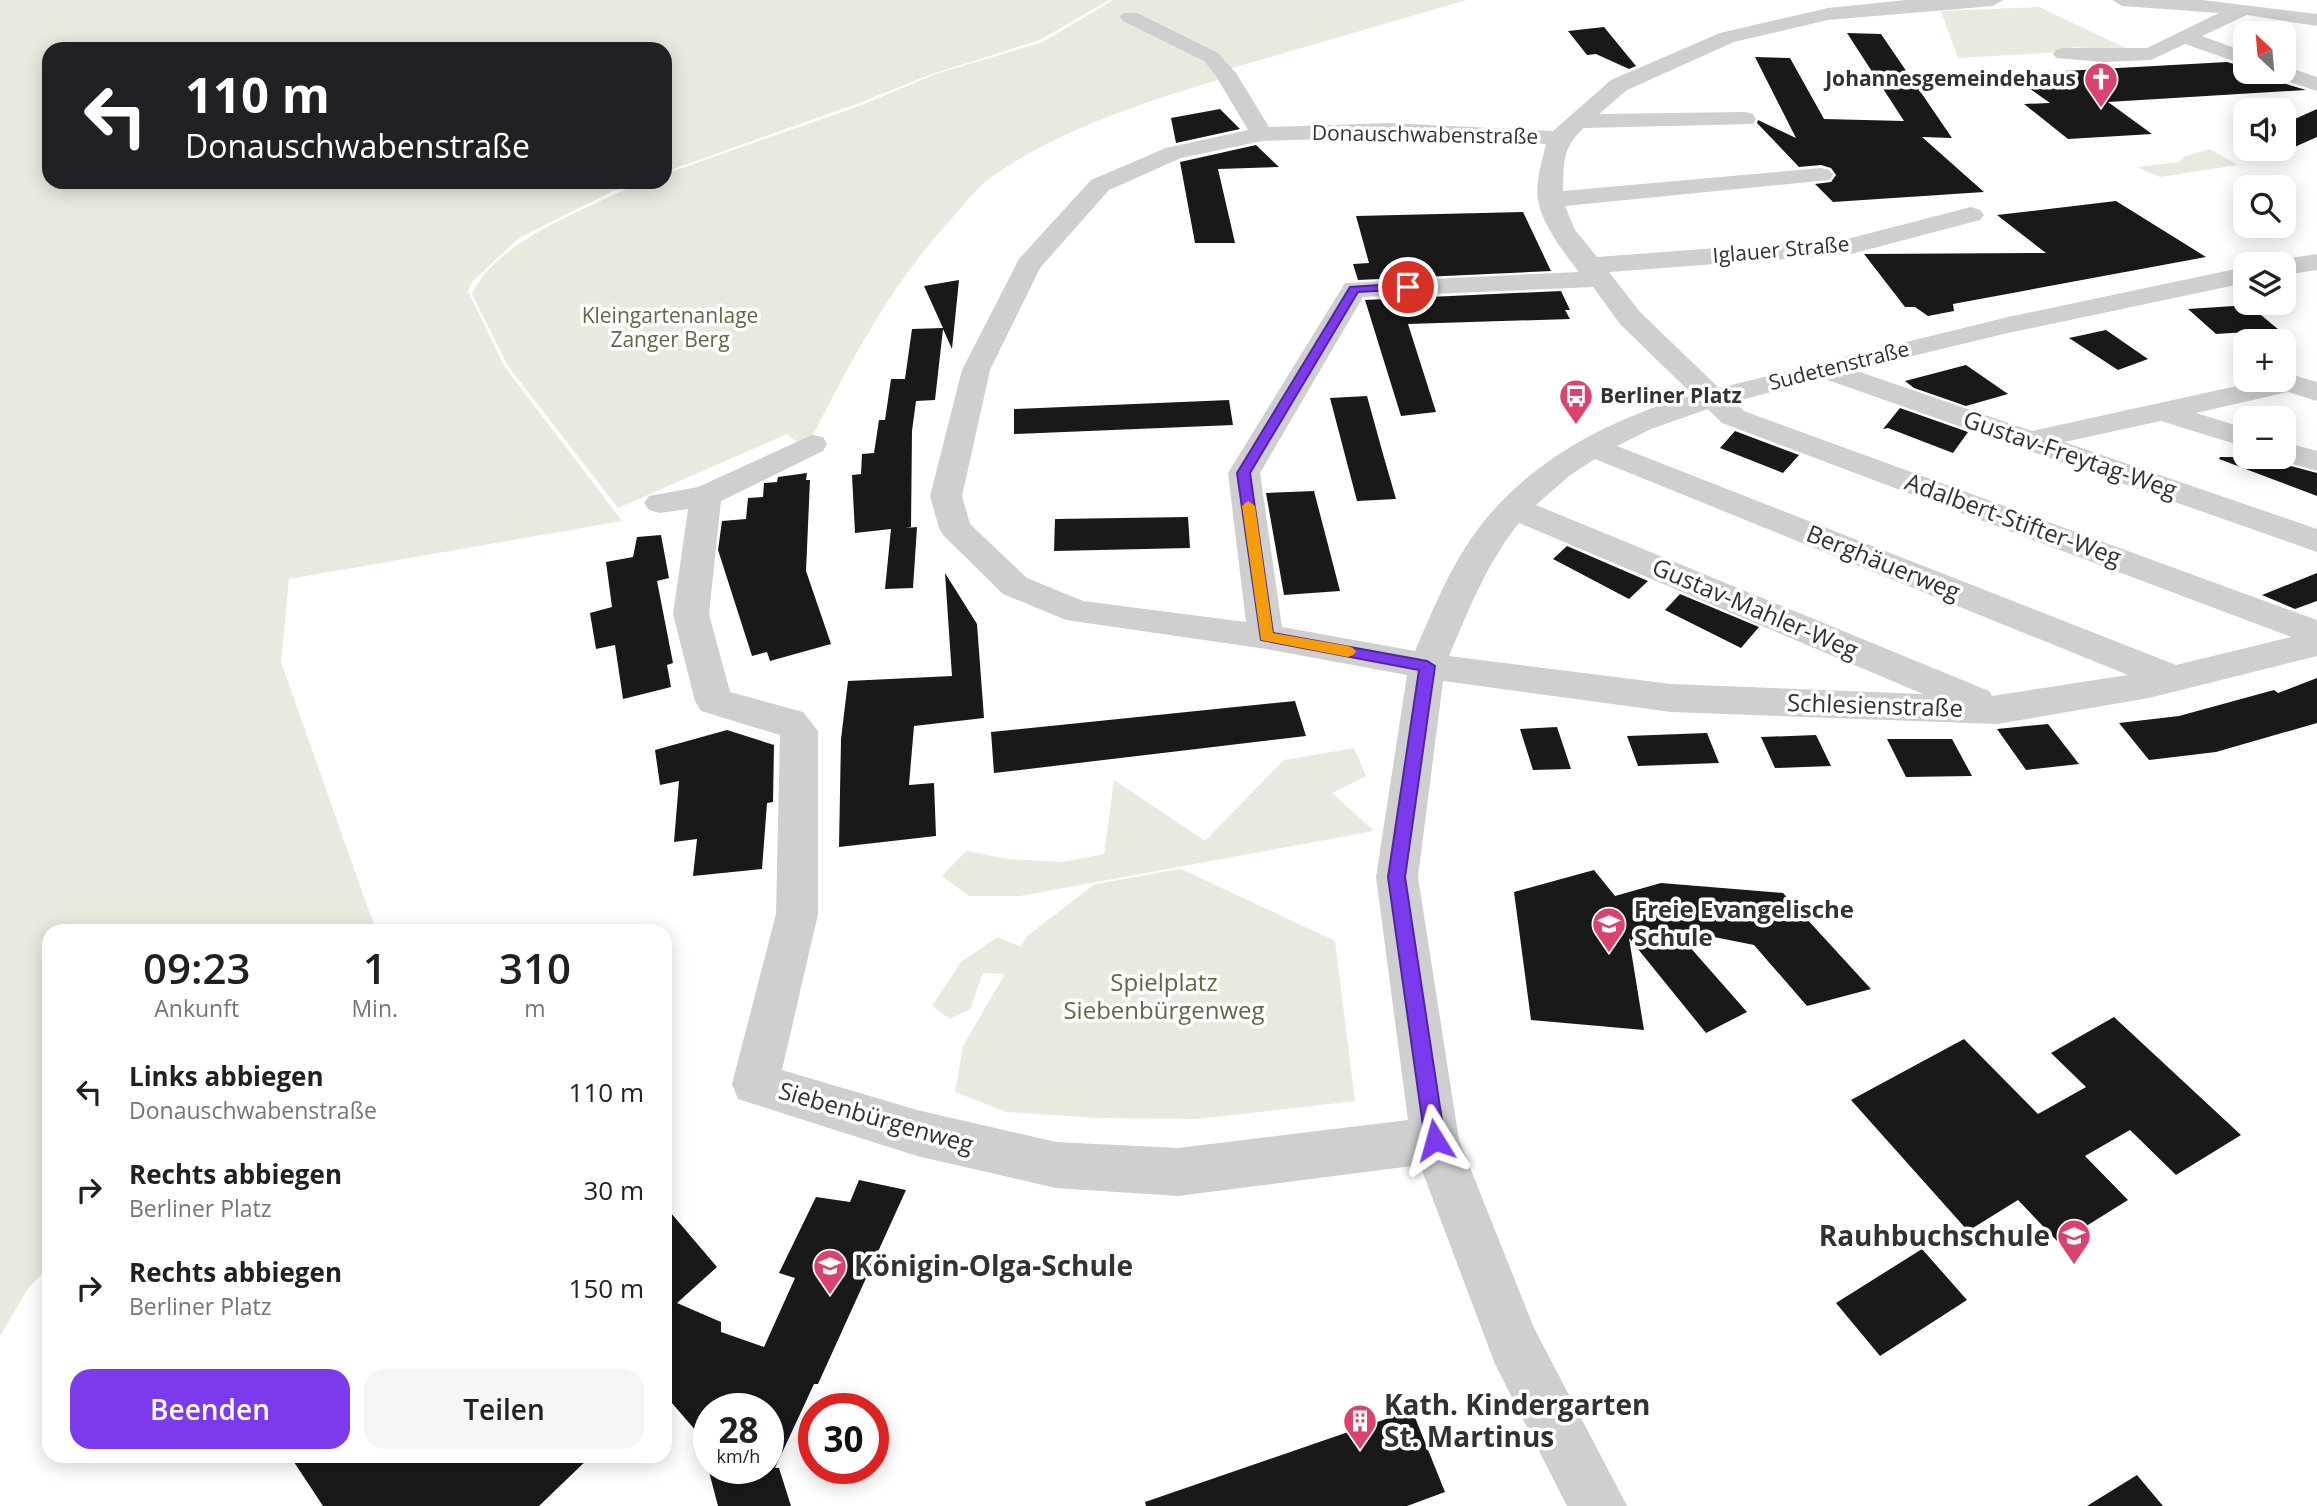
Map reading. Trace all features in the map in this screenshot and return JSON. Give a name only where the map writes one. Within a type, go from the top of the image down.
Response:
[{"type":"street","points":[[1713,398],[1630,318],[1563,231],[1550,200],[1552,168],[1569,130],[1619,85],[1727,37],[1828,14],[1915,2],[1993,0]]},
{"type":"street","points":[[2122,0],[2244,9],[2308,19],[2317,2]]},
{"type":"street","points":[[2063,54],[2151,54],[2244,9]]},
{"type":"street","points":[[1130,18],[1211,57],[1225,73],[1262,134]]},
{"type":"street","points":[[2185,37],[2233,55]]},
{"type":"street","points":[[2296,77],[2317,84]]},
{"type":"street","points":[[1569,130],[1745,119]]},
{"type":"street","name":"Donauschwabenstraße","points":[[1427,666],[1266,637],[1079,612],[1015,586],[955,527],[946,496],[976,370],[1028,265],[1100,186],[1174,153],[1262,134],[1390,130],[1569,130]]},
{"type":"street","points":[[1550,200],[1821,175]]},
{"type":"street","name":"Iglauer Straße","points":[[1593,272],[1850,246],[1971,215]]},
{"type":"street","points":[[2296,265],[2317,262]]},
{"type":"street","points":[[1266,637],[1244,473],[1354,289],[1593,272]]},
{"type":"street","name":"Sudetenstraße","points":[[1598,1506],[1514,1345],[1435,1140],[1396,877],[1427,666],[1456,597],[1485,543],[1513,508],[1558,469],[1592,447],[1640,422],[1713,398],[1823,369],[2233,278]]},
{"type":"street","name":"Gustav-Freytag-Weg","points":[[1823,369],[2317,541]]},
{"type":"street","points":[[2029,441],[2289,383],[2317,392]]},
{"type":"street","name":"Adalbert-Stifter-Weg","points":[[1713,398],[1733,416],[2317,633]]},
{"type":"street","points":[[2162,412],[2233,434]]},
{"type":"street","name":"Siebenbürgenweg","points":[[813,444],[683,499],[691,614],[714,701],[790,722],[799,730],[797,914],[755,1084],[917,1133],[1056,1165],[1178,1172],[1435,1140]]},
{"type":"street","name":"Berghäuerweg","points":[[1592,447],[2175,679]]},
{"type":"street","points":[[2296,455],[2317,461]]},
{"type":"street","name":"Gustav-Mahler-Weg","points":[[1513,508],[1997,710]]},
{"type":"street","name":"Schlesienstraße","points":[[1427,666],[1671,698],[1997,710],[2175,679],[2317,643]]},
{"type":"green space","points":[[0,0],[1109,0],[1040,40],[932,74],[672,170],[672,42],[42,42],[42,189],[619,189],[519,238],[472,282],[468,291],[504,366],[622,521],[289,579],[281,662],[374,924],[42,924],[42,1274],[27,1290],[0,1336]]},
{"type":"green space","name":"Kleingartenanlage Zanger Berg","points":[[1113,0],[1467,0],[1229,69],[1218,80],[1100,120],[1016,161],[980,186],[908,272],[854,357],[806,449],[787,434],[618,508],[508,366],[472,294],[484,275],[500,258],[544,229],[626,189],[672,189],[672,172],[862,105],[936,74],[1043,42]]},
{"type":"green space","points":[[2039,7],[2130,50],[2074,47],[2064,52],[1958,58],[1941,11]]},
{"type":"green space","points":[[2210,149],[2238,165],[2160,177],[2137,167],[2180,162],[2185,156]]},
{"type":"green space","points":[[1354,748],[1366,776],[1332,793],[1374,831],[1020,896],[969,896],[942,876],[966,851],[1008,859],[1063,862],[1104,854],[1114,780],[1205,841],[1284,760]]},
{"type":"green space","name":"Spielplatz Siebenbürgenweg","points":[[1181,869],[1335,941],[1355,1101],[1197,1119],[1097,1118],[1007,1112],[955,1092],[963,1046],[1005,974],[983,973],[970,1009],[950,1019],[932,1006],[961,962],[998,937],[1021,947],[1027,936],[1095,884]]},
{"type":"building","points":[[1604,27],[1636,66],[1629,69],[1596,54],[1587,55],[1568,31]]},
{"type":"building","points":[[1847,33],[1881,34],[1952,138],[1922,137],[1984,192],[1833,202],[1815,184],[1831,182],[1836,175],[1831,168],[1821,165],[1799,167],[1757,123],[1758,120],[1796,138],[1755,57],[1790,58],[1824,119],[1904,121]]},
{"type":"building","points":[[2227,62],[2233,64],[2233,84],[2286,84],[2306,90],[2108,102],[2152,134],[2068,139],[2024,104],[2050,103],[2009,74]]},
{"type":"building","points":[[1220,109],[1240,129],[1176,143],[1171,118]]},
{"type":"building","points":[[2317,109],[2317,137],[2296,146],[2296,119]]},
{"type":"building","points":[[1256,145],[1279,167],[1218,169],[1235,243],[1195,243],[1180,162]]},
{"type":"building","points":[[2116,201],[2206,257],[1953,304],[1954,311],[1928,316],[1915,307],[1905,307],[1864,254],[2046,253],[1997,215]]},
{"type":"building","points":[[1523,212],[1551,271],[1358,280],[1353,264],[1369,263],[1356,216]]},
{"type":"building","points":[[959,280],[952,349],[943,329],[935,400],[916,401],[912,431],[911,527],[906,528],[917,527],[913,588],[885,589],[891,529],[855,533],[852,475],[861,474],[862,454],[874,453],[879,420],[885,420],[891,379],[905,379],[912,329],[943,328],[924,286]]},
{"type":"building","points":[[1561,291],[1570,310],[1565,310],[1570,319],[1408,324],[1436,412],[1401,416],[1365,300]]},
{"type":"building","points":[[2233,306],[2233,315],[2261,315],[2278,329],[2233,329],[2233,333],[2216,334],[2188,309]]},
{"type":"building","points":[[2106,330],[2148,359],[2118,370],[2069,338]]},
{"type":"building","points":[[1966,365],[2008,394],[1966,406],[1914,388],[1905,381]]},
{"type":"building","points":[[1367,396],[1396,499],[1357,501],[1330,398]]},
{"type":"building","points":[[1229,400],[1233,425],[1014,434],[1014,409]]},
{"type":"building","points":[[1900,408],[1968,432],[1953,453],[1888,428],[1883,429]]},
{"type":"building","points":[[1735,431],[1799,455],[1783,473],[1720,448]]},
{"type":"building","points":[[2233,457],[2233,464],[2219,459]]},
{"type":"building","points":[[2296,467],[2317,473],[2317,496],[2245,469]]},
{"type":"building","points":[[807,473],[806,480],[810,480],[806,571],[831,644],[770,661],[767,652],[752,656],[718,550],[722,521],[746,519],[748,498],[763,497],[764,483],[777,482],[778,477]]},
{"type":"building","points":[[1314,491],[1340,591],[1284,595],[1266,493]]},
{"type":"building","points":[[1188,517],[1190,548],[1054,551],[1055,519]]},
{"type":"building","points":[[661,535],[669,578],[657,581],[673,663],[667,665],[671,687],[623,699],[615,645],[596,649],[590,613],[612,607],[606,562],[633,557],[637,537]]},
{"type":"building","points":[[1567,546],[1648,581],[1629,599],[1553,559]]},
{"type":"building","points":[[945,573],[977,624],[984,718],[914,726],[909,785],[934,783],[936,836],[839,847],[841,739],[848,681],[952,676]]},
{"type":"building","points":[[2317,573],[2317,601],[2295,609],[2262,595]]},
{"type":"building","points":[[1680,594],[1759,627],[1741,648],[1665,610]]},
{"type":"building","points":[[2317,678],[2317,723],[2216,752],[2149,760],[2119,723],[2179,716],[2274,690],[2278,693]]},
{"type":"building","points":[[1295,701],[1306,736],[994,773],[991,732]]},
{"type":"building","points":[[2048,724],[2079,764],[2026,770],[1997,729]]},
{"type":"building","points":[[1557,727],[1571,769],[1533,770],[1520,729]]},
{"type":"building","points":[[727,730],[774,745],[773,802],[767,803],[762,869],[693,876],[697,839],[674,842],[679,781],[660,785],[655,750]]},
{"type":"building","points":[[1707,733],[1719,763],[1638,766],[1627,736]]},
{"type":"building","points":[[1816,735],[1831,766],[1775,768],[1761,737]]},
{"type":"building","points":[[1887,739],[1952,739],[1972,776],[1906,777]]},
{"type":"building","name":"Freie Evangelische Schule","points":[[1594,870],[1615,896],[1661,883],[1783,893],[1871,989],[1807,1006],[1754,945],[1674,929],[1747,1012],[1706,1033],[1629,938],[1644,1030],[1531,1020],[1514,892]]},
{"type":"building","points":[[2114,1017],[2241,1135],[2176,1175],[2130,1130],[2085,1156],[2128,1200],[2059,1243],[2018,1200],[1968,1231],[1851,1100],[1964,1039],[2038,1114],[2086,1087],[2051,1053]]},
{"type":"building","points":[[859,1180],[906,1190],[818,1384],[814,1384],[810,1393],[798,1393],[798,1418],[784,1449],[784,1393],[693,1393],[693,1427],[672,1403],[672,1214],[717,1267],[677,1303],[721,1322],[721,1332],[764,1347],[795,1278],[779,1273],[816,1197],[850,1202]]},
{"type":"building","points":[[1922,1249],[1967,1300],[1880,1356],[1836,1303]]},
{"type":"building","name":"Kath. Kindergarten St. Martinus","points":[[1412,1410],[1445,1492],[1407,1506],[1146,1506],[1145,1502]]},
{"type":"building","points":[[295,1463],[584,1463],[539,1506],[323,1506]]},
{"type":"building","points":[[2137,1475],[2163,1506],[2087,1506]]},
{"type":"building","points":[[712,1484],[784,1484],[791,1506],[718,1506]]},
{"type":"slow traffic","points":[[1248,506],[1266,637],[1348,652]]},
{"type":"place","name":"Johannesgemeindehaus","points":[[2101,109]]},
{"type":"place","name":"Berliner Platz","points":[[1576,426]]},
{"type":"place","name":"Freie Evangelische Schule","points":[[1609,954]]},
{"type":"place","name":"Rauhbuchschule","points":[[2074,1266]]},
{"type":"place","name":"Königin-Olga-Schule","points":[[830,1296]]},
{"type":"place","name":"Kath. Kindergarten St. Martinus","points":[[1360,1451]]},
{"type":"route","points":[[1408,287],[1354,289],[1244,473],[1266,637],[1427,666],[1396,877],[1435,1140]]}]
